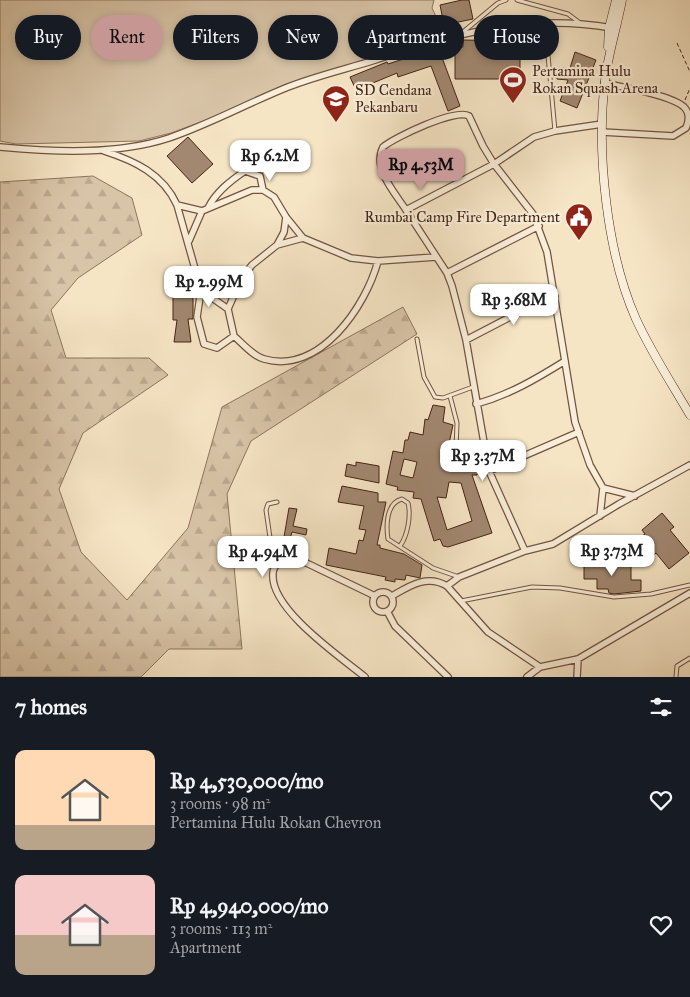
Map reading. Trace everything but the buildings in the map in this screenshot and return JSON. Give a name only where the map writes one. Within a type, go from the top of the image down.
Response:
[{"type":"street","points":[[616,0],[604,83],[602,124],[607,204],[627,297],[641,329],[690,415]]},
{"type":"street","points":[[613,28],[622,0]]},
{"type":"street","points":[[559,23],[613,28]]},
{"type":"street","points":[[0,147],[102,150],[169,138],[289,87],[374,60]]},
{"type":"street","points":[[602,132],[643,136],[679,134],[686,128],[689,118],[688,112],[682,105],[643,91],[604,83]]},
{"type":"street","points":[[525,551],[489,471],[466,340],[447,273],[387,181],[380,163],[380,152],[388,143],[450,115],[464,113],[469,116],[494,164],[533,214],[539,226],[547,252],[579,432],[590,465],[603,488],[600,516]]},
{"type":"street","points":[[406,210],[494,164],[534,137],[555,131],[602,124]]},
{"type":"street","points":[[102,150],[126,158],[145,168],[165,184],[177,205],[189,241],[201,290],[198,317],[204,344],[217,348],[234,336]]},
{"type":"street","points":[[208,208],[220,190],[245,171],[260,176],[262,190]]},
{"type":"street","points":[[189,241],[202,212],[252,190],[262,190],[274,197],[286,218],[303,238],[351,258],[378,261],[436,256]]},
{"type":"street","points":[[177,205],[202,212]]},
{"type":"street","points":[[286,218],[284,232],[277,245],[252,265],[241,279],[228,309],[234,336],[262,359],[278,362],[299,358],[315,351],[330,341],[356,312],[374,276],[378,261]]},
{"type":"street","points":[[447,273],[521,233],[539,226]]},
{"type":"street","points":[[277,245],[303,238]]},
{"type":"street","points":[[201,290],[228,309]]},
{"type":"street","points":[[466,340],[537,303],[555,296]]},
{"type":"street","points":[[476,404],[500,398],[527,385],[566,362]]},
{"type":"street","points":[[489,471],[579,432]]},
{"type":"street","points":[[447,586],[459,577],[525,551],[552,544],[690,465]]},
{"type":"street","points":[[603,488],[635,496]]},
{"type":"street","points":[[363,676],[316,637],[292,614],[276,593],[272,574],[274,566],[283,557],[294,557],[375,596]]},
{"type":"street","points":[[392,596],[410,585],[428,580],[439,581],[447,586],[488,632],[540,667]]},
{"type":"street","points":[[380,592],[386,592],[392,596],[394,602],[392,608],[382,612],[374,606],[375,596],[380,592]]},
{"type":"street","points":[[527,677],[540,667],[578,659],[690,593]]},
{"type":"street","points":[[387,611],[395,626],[448,677]]},
{"type":"street","points":[[577,677],[578,659]]},
{"type":"lane","points":[[464,31],[498,3],[506,0]]},
{"type":"lane","points":[[517,0],[568,14],[580,24]]},
{"type":"lane","points":[[548,60],[555,131]]},
{"type":"lane","points":[[417,339],[424,377],[435,397],[443,398],[473,388]]},
{"type":"lane","points":[[450,396],[458,423],[456,450]]},
{"type":"lane","points":[[400,546],[404,540],[410,509],[408,502],[402,499],[392,506],[387,528],[388,539],[433,568],[459,577]]},
{"type":"lane","points":[[274,566],[266,510],[268,504],[277,502]]},
{"type":"lane","points":[[460,601],[532,588],[560,588],[614,597],[651,594],[690,585]]},
{"type":"lane","points":[[676,677],[677,666],[690,658]]},
{"type":"path","points":[[677,43],[690,72]]},
{"type":"path","points":[[682,105],[690,88]]},
{"type":"green space","points":[[0,0],[434,0],[432,8],[435,15],[348,15],[348,60],[368,60],[171,133],[139,141],[16,144],[0,141]]},
{"type":"green space","points":[[93,176],[132,198],[142,235],[78,278],[51,310],[66,358],[149,358],[168,375],[83,433],[59,489],[81,552],[127,600],[188,528],[222,407],[403,307],[417,334],[251,441],[227,494],[242,649],[169,649],[141,677],[0,677],[0,182]]},
{"type":"place","name":"Pertamina Hulu Rokan Squash Arena","points":[[513,104]]},
{"type":"place","name":"SD Cendana Pekanbaru","points":[[336,123]]},
{"type":"place","name":"Rumbai Camp Fire Department","points":[[579,241]]}]
